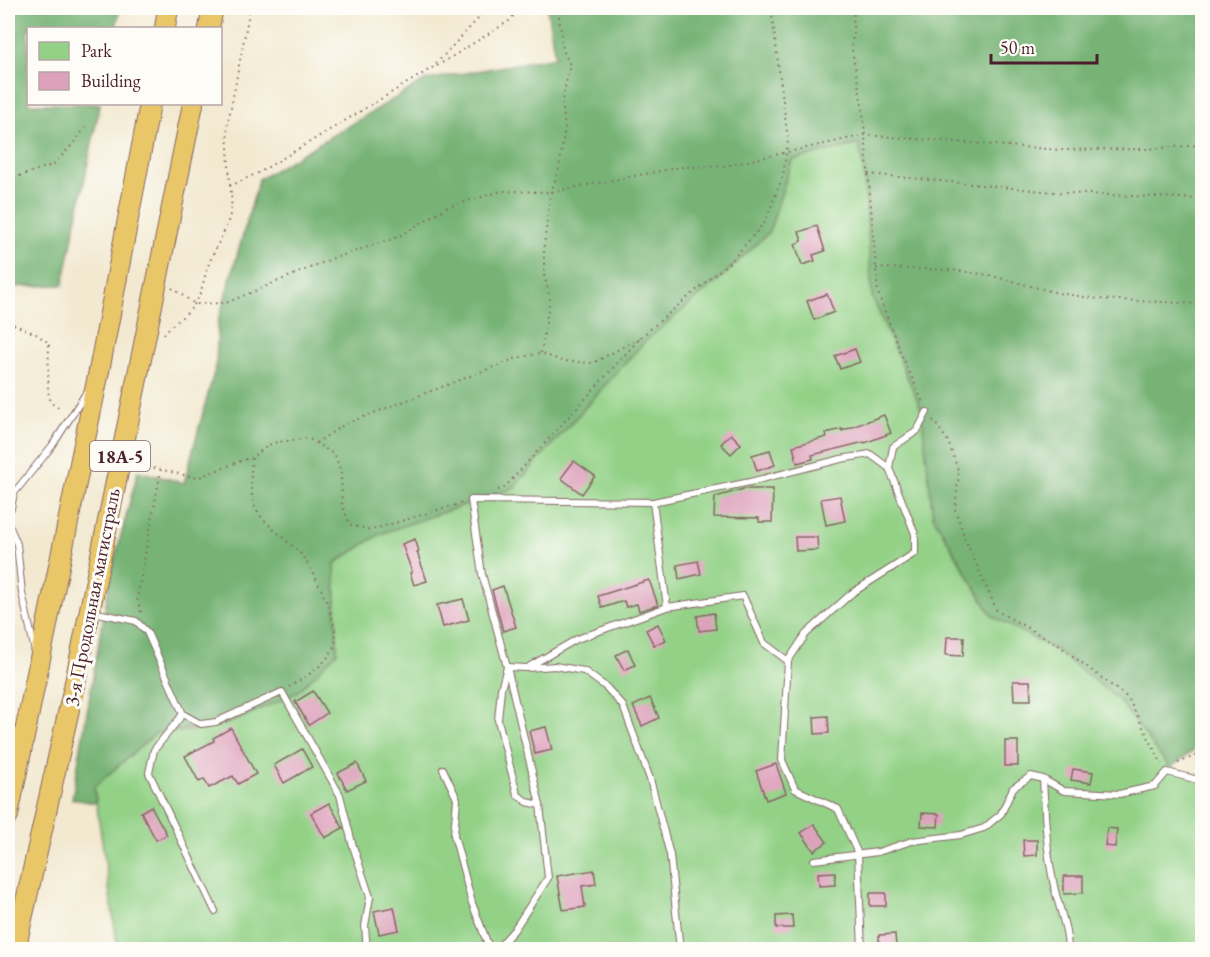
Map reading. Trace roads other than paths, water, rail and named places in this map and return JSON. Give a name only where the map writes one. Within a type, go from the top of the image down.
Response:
[{"type":"highway","points":[[165,27],[168,8]]},
{"type":"highway","points":[[209,27],[213,8]]},
{"type":"highway","name":"3-я Продольная магистраль","points":[[9,807],[99,371],[150,105]]},
{"type":"highway","name":"3-я Продольная магистраль","points":[[15,950],[48,808],[194,105]]},
{"type":"lane","points":[[11,508],[14,493],[52,446],[99,371]]},
{"type":"lane","points":[[862,950],[858,854],[838,809],[795,789],[782,760],[788,662],[806,634],[852,593],[915,553],[915,534],[890,468],[893,447],[917,431],[927,412]]},
{"type":"lane","points":[[496,950],[514,930],[548,878],[540,805],[482,574],[471,500],[653,502],[870,454],[890,468]]},
{"type":"lane","points":[[653,502],[667,607]]},
{"type":"lane","points":[[8,523],[17,544],[22,593],[38,667]]},
{"type":"lane","points":[[527,668],[577,639],[667,607],[743,596],[764,643],[788,662]]},
{"type":"lane","points":[[88,612],[136,621],[147,632],[183,714],[201,724],[216,722],[282,692],[340,795],[352,843],[370,897],[365,926],[367,950]]},
{"type":"lane","points":[[507,667],[555,666],[584,671],[606,687],[623,706],[650,779],[670,855],[680,950]]},
{"type":"lane","points":[[507,667],[501,690],[498,720],[517,794],[527,802],[540,805]]},
{"type":"lane","points":[[183,714],[154,750],[149,773],[215,911]]},
{"type":"lane","points":[[443,769],[457,799],[454,835],[472,903],[490,950]]},
{"type":"lane","points":[[814,860],[878,852],[912,841],[962,835],[984,828],[1001,814],[1013,788],[1031,776],[1043,778],[1064,791],[1119,794],[1155,786],[1167,772],[1203,781]]},
{"type":"lane","points":[[1043,778],[1046,843],[1053,883],[1068,939],[1068,950]]}]
